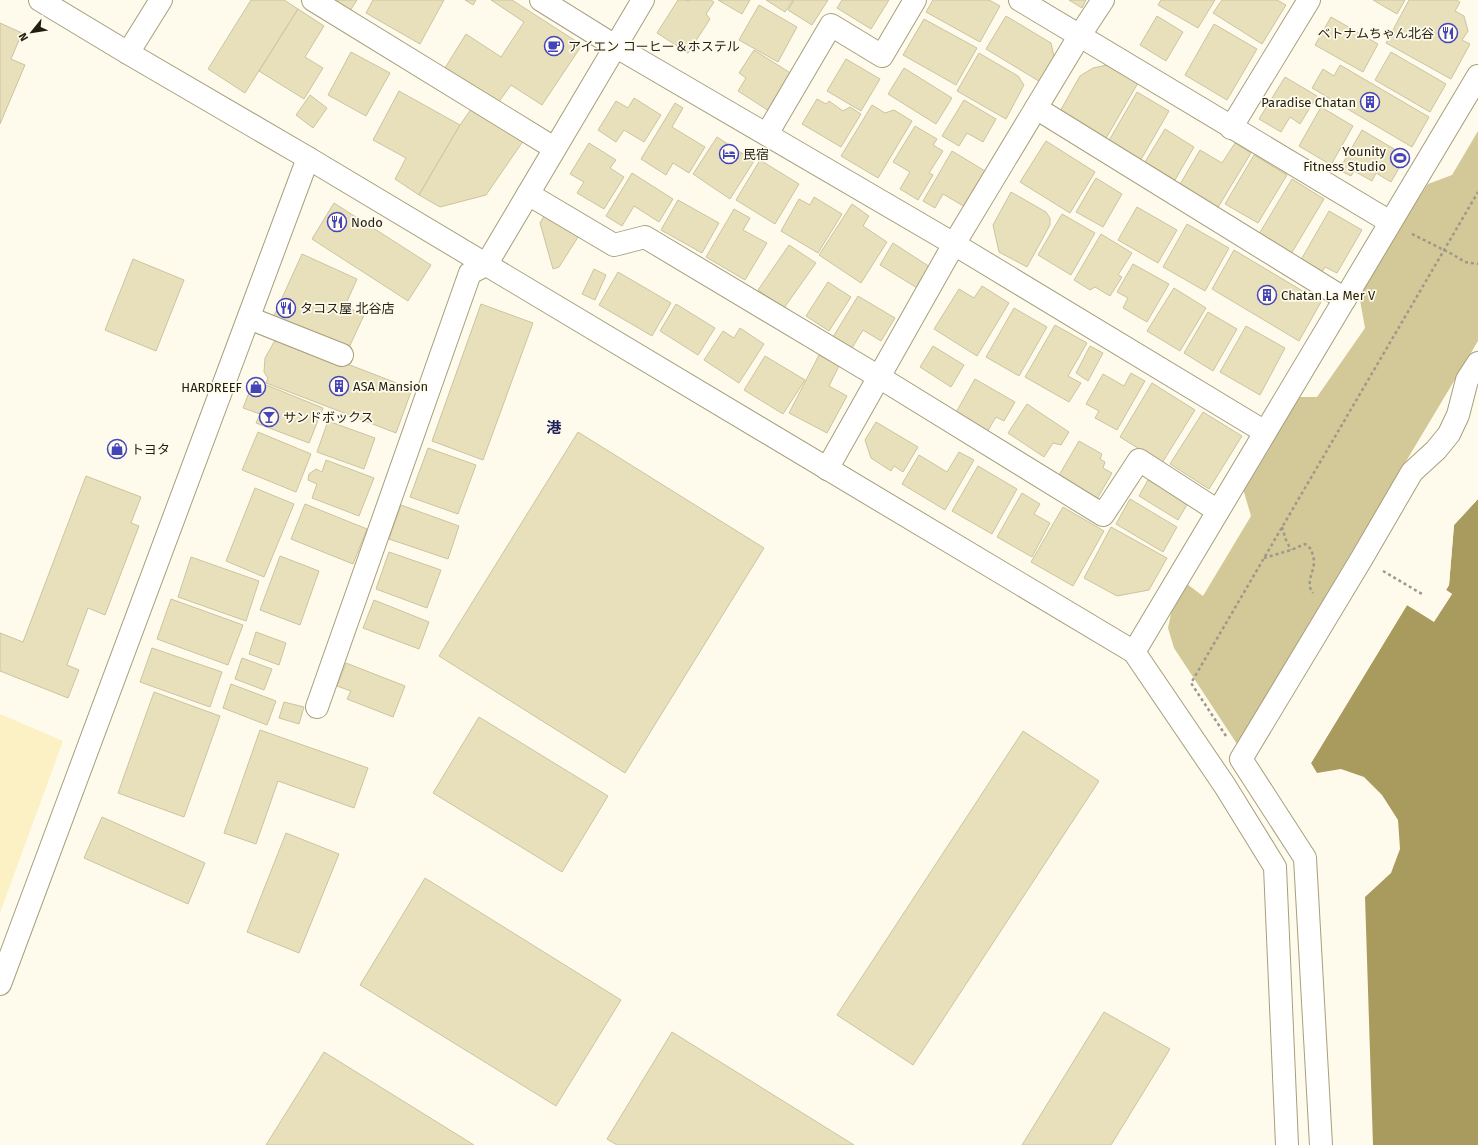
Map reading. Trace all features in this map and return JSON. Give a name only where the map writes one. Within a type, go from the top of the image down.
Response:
[{"type":"street","points":[[40,0],[308,158],[1134,652],[1225,786],[1275,867],[1287,1145]]},
{"type":"street","points":[[128,53],[161,0]]},
{"type":"street","points":[[313,0],[554,148]]},
{"type":"street","points":[[540,0],[615,46],[954,244],[1265,432]]},
{"type":"street","points":[[317,708],[470,273],[486,265],[643,0]]},
{"type":"street","points":[[767,134],[831,25],[882,56],[915,0]]},
{"type":"street","points":[[1020,0],[1231,128],[1390,222]]},
{"type":"street","points":[[827,469],[954,244],[1080,35],[1103,0]]},
{"type":"street","points":[[1231,128],[1309,0]]},
{"type":"street","points":[[1134,652],[1478,76]]},
{"type":"street","points":[[1036,108],[1345,299]]},
{"type":"street","points":[[0,984],[308,158]]},
{"type":"street","points":[[528,194],[614,245],[645,237],[879,376],[1103,515],[1139,460],[1218,511]]},
{"type":"street","points":[[248,318],[342,355]]},
{"type":"street","points":[[1321,1145],[1305,858],[1241,759],[1412,472],[1436,450],[1449,434],[1458,415],[1467,380],[1478,363]]},
{"type":"path","points":[[1241,759],[1191,683],[1478,192]]},
{"type":"path","points":[[1390,222],[1464,262],[1478,264]]},
{"type":"path","points":[[1282,526],[1286,540],[1292,550]]},
{"type":"path","points":[[1264,558],[1292,550],[1305,544],[1311,549],[1314,562],[1310,577],[1310,589],[1317,598],[1332,608]]},
{"type":"path","points":[[1379,568],[1422,594]]},
{"type":"shaded area","points":[[1478,131],[1478,341],[1237,744],[1174,648],[1168,628],[1174,599],[1183,581],[1203,596],[1251,516],[1241,482],[1296,397],[1317,397],[1365,328],[1358,289],[1428,184],[1452,175]]},
{"type":"shaded area","points":[[1478,499],[1478,1145],[1373,1145],[1365,897],[1391,873],[1400,849],[1398,820],[1382,795],[1364,777],[1341,769],[1317,773],[1311,763],[1407,605],[1434,621],[1452,594],[1446,590],[1449,585],[1454,525]]},
{"type":"shaded area","points":[[0,714],[63,741],[0,913]]},
{"type":"pier","points":[[1477,497],[1478,499],[1454,525],[1449,585],[1446,590],[1452,594],[1434,622],[1407,605],[1311,763],[1309,762],[1405,603],[1408,603],[1433,619],[1449,594],[1444,590],[1447,584],[1452,524]]},
{"type":"building","points":[[251,0],[284,0],[298,9],[245,93],[208,69]]},
{"type":"building","points":[[333,0],[357,0],[350,11]]},
{"type":"building","points":[[373,0],[444,0],[420,44],[366,13]]},
{"type":"building","points":[[465,0],[476,0],[473,5]]},
{"type":"building","points":[[491,0],[512,0],[582,45],[542,105],[511,85],[498,103],[445,68],[466,34],[501,57],[524,22]]},
{"type":"building","points":[[678,0],[711,0],[714,2],[706,14],[710,19],[688,53],[657,33]]},
{"type":"building","points":[[718,0],[750,0],[742,14]]},
{"type":"building","points":[[766,0],[793,0],[785,12]]},
{"type":"building","points":[[794,0],[828,0],[812,25],[788,10]]},
{"type":"building","points":[[842,0],[889,0],[871,29],[837,8]]},
{"type":"building","points":[[933,0],[989,0],[1000,6],[980,42],[926,12]]},
{"type":"building","points":[[1069,0],[1086,0],[1082,8]]},
{"type":"building","points":[[1161,0],[1215,0],[1198,28],[1158,5]]},
{"type":"building","points":[[1222,0],[1277,0],[1286,5],[1262,44],[1213,13]]},
{"type":"building","points":[[1373,0],[1405,0],[1397,14]]},
{"type":"building","points":[[1409,0],[1456,0],[1460,2],[1455,11],[1464,16],[1468,31],[1462,40],[1470,44],[1451,79],[1386,43]]},
{"type":"building","points":[[759,5],[797,27],[778,62],[739,40]]},
{"type":"building","points":[[298,9],[324,26],[305,57],[323,68],[304,99],[259,71]]},
{"type":"building","points":[[1006,16],[1051,43],[1055,61],[1042,83],[986,49]]},
{"type":"building","points":[[1157,16],[1183,32],[1166,61],[1140,45]]},
{"type":"building","points":[[1331,17],[1378,44],[1363,72],[1315,45]]},
{"type":"building","points":[[924,19],[977,48],[956,85],[903,55]]},
{"type":"building","points":[[0,23],[22,33],[11,59],[25,65],[0,124]]},
{"type":"building","points":[[1214,24],[1257,49],[1227,100],[1185,75]]},
{"type":"building","points":[[754,50],[792,74],[769,111],[738,91],[746,78],[739,73]]},
{"type":"building","points":[[351,52],[390,73],[366,116],[328,95]]},
{"type":"building","points":[[1391,52],[1446,84],[1430,112],[1375,80]]},
{"type":"building","points":[[979,53],[1018,76],[1024,85],[1006,119],[957,91]]},
{"type":"building","points":[[846,59],[880,79],[861,111],[827,91]]},
{"type":"building","points":[[1107,65],[1138,83],[1105,140],[1059,113],[1080,76],[1093,68]]},
{"type":"building","name":"Paradise Chatan","points":[[1340,65],[1429,117],[1412,147],[1312,88],[1323,69],[1334,76]]},
{"type":"building","points":[[904,68],[952,98],[936,124],[888,94]]},
{"type":"building","points":[[1285,77],[1317,96],[1300,124],[1290,117],[1281,132],[1259,119]]},
{"type":"building","points":[[399,91],[460,125],[419,195],[395,179],[406,158],[373,140]]},
{"type":"building","points":[[1137,92],[1169,111],[1139,163],[1107,144]]},
{"type":"building","points":[[310,95],[327,108],[313,128],[296,115]]},
{"type":"building","points":[[634,98],[661,115],[644,142],[624,130],[616,142],[598,130],[616,101],[628,108]]},
{"type":"building","points":[[817,99],[826,104],[829,101],[843,111],[850,107],[861,114],[841,147],[802,124]]},
{"type":"building","points":[[964,100],[996,119],[983,142],[967,133],[959,146],[942,136]]},
{"type":"building","points":[[476,102],[526,137],[486,195],[440,207],[419,195],[460,125]]},
{"type":"building","points":[[675,103],[683,108],[672,127],[705,147],[689,173],[673,163],[666,175],[641,159]]},
{"type":"building","points":[[872,105],[885,113],[894,110],[912,121],[878,178],[841,156]]},
{"type":"building","points":[[1321,107],[1353,126],[1331,165],[1299,146]]},
{"type":"building","points":[[915,126],[937,139],[933,145],[943,151],[929,173],[933,175],[918,200],[900,189],[910,172],[893,162]]},
{"type":"building","points":[[1165,129],[1194,147],[1175,180],[1145,162]]},
{"type":"building","points":[[1362,130],[1406,156],[1391,182],[1376,173],[1372,181],[1354,171],[1351,176],[1339,170]]},
{"type":"building","points":[[717,137],[754,161],[730,199],[693,174]]},
{"type":"building","points":[[1046,141],[1095,172],[1070,213],[1020,182]]},
{"type":"building","points":[[589,143],[616,160],[610,168],[624,177],[604,209],[577,193],[584,182],[570,174]]},
{"type":"building","points":[[1235,143],[1251,153],[1217,209],[1179,186],[1200,150],[1222,163]]},
{"type":"building","points":[[952,151],[985,171],[965,207],[943,194],[935,208],[923,201]]},
{"type":"building","points":[[1254,155],[1287,175],[1258,223],[1225,204]]},
{"type":"building","points":[[760,160],[799,184],[775,224],[736,200]]},
{"type":"building","points":[[632,173],[673,199],[659,222],[634,206],[622,226],[606,216]]},
{"type":"building","points":[[1096,178],[1122,194],[1103,227],[1076,212]]},
{"type":"building","points":[[1292,179],[1324,199],[1291,254],[1259,234]]},
{"type":"building","points":[[1011,192],[1046,212],[1050,218],[1050,225],[1027,267],[999,252],[993,225]]},
{"type":"building","points":[[814,197],[842,214],[818,253],[781,231],[799,199],[810,205]]},
{"type":"building","points":[[678,200],[719,223],[702,253],[661,230]]},
{"type":"building","points":[[334,203],[431,265],[408,301],[312,239]]},
{"type":"building","points":[[852,204],[869,216],[863,226],[887,242],[861,283],[819,255]]},
{"type":"building","points":[[1137,207],[1177,230],[1158,263],[1118,240]]},
{"type":"building","points":[[734,209],[750,218],[743,230],[767,243],[745,280],[706,257]]},
{"type":"building","points":[[1329,211],[1362,230],[1337,273],[1325,267],[1319,277],[1298,265]]},
{"type":"building","points":[[546,213],[580,234],[559,267],[553,269],[540,223]]},
{"type":"building","points":[[1062,214],[1095,233],[1071,275],[1038,255]]},
{"type":"building","points":[[1187,224],[1229,248],[1205,291],[1163,267]]},
{"type":"building","points":[[1101,234],[1132,253],[1118,275],[1122,277],[1110,296],[1095,287],[1090,290],[1074,280]]},
{"type":"building","points":[[893,243],[930,267],[917,288],[880,265]]},
{"type":"building","points":[[789,245],[816,263],[784,308],[758,290]]},
{"type":"building","name":"Chatan La Mer V","points":[[1234,250],[1321,302],[1299,341],[1212,289]]},
{"type":"building","points":[[302,254],[357,279],[345,306],[364,315],[347,352],[273,318]]},
{"type":"building","points":[[133,259],[184,280],[156,351],[105,330]]},
{"type":"building","points":[[1133,264],[1169,284],[1147,322],[1123,308],[1128,298],[1117,292]]},
{"type":"building","points":[[594,269],[606,275],[595,300],[582,294]]},
{"type":"building","points":[[618,272],[671,303],[652,336],[599,305]]},
{"type":"building","points":[[828,282],[851,297],[829,331],[806,316]]},
{"type":"building","points":[[982,286],[1009,303],[977,356],[934,329],[959,289],[974,298]]},
{"type":"building","points":[[1174,288],[1206,308],[1180,351],[1147,331]]},
{"type":"building","points":[[858,296],[895,318],[881,341],[863,330],[852,348],[833,337]]},
{"type":"building","points":[[481,304],[533,323],[483,460],[432,441]]},
{"type":"building","points":[[676,304],[715,328],[698,355],[660,331]]},
{"type":"building","points":[[1014,308],[1047,327],[1019,376],[986,357]]},
{"type":"building","points":[[1208,312],[1237,329],[1213,371],[1184,353]]},
{"type":"building","points":[[1055,325],[1087,343],[1068,376],[1081,383],[1069,402],[1025,377]]},
{"type":"building","points":[[1246,326],[1285,348],[1260,395],[1220,372]]},
{"type":"building","points":[[740,328],[764,344],[739,383],[704,360],[723,331],[734,338]]},
{"type":"building","name":"ASA Mansion","points":[[280,338],[412,389],[396,433],[266,383],[268,378],[264,372],[265,358],[274,342]]},
{"type":"building","points":[[933,346],[964,365],[951,387],[920,367]]},
{"type":"building","points":[[1090,346],[1103,353],[1088,381],[1076,373]]},
{"type":"building","points":[[819,355],[839,366],[829,386],[847,396],[827,433],[789,413]]},
{"type":"building","points":[[765,356],[805,380],[783,414],[744,390]]},
{"type":"building","points":[[1131,373],[1145,381],[1117,430],[1095,418],[1099,411],[1086,404],[1103,374],[1124,386]]},
{"type":"building","points":[[975,379],[1015,402],[1004,421],[996,417],[987,432],[955,414]]},
{"type":"building","points":[[254,380],[323,408],[309,443],[256,423],[260,414],[243,408]]},
{"type":"building","points":[[1152,383],[1195,410],[1162,463],[1120,437]]},
{"type":"building","points":[[1027,404],[1069,432],[1061,445],[1053,443],[1044,457],[1008,433]]},
{"type":"building","points":[[1203,412],[1242,436],[1209,489],[1170,464]]},
{"type":"building","points":[[328,421],[375,438],[364,469],[317,452]]},
{"type":"building","points":[[876,422],[918,447],[903,472],[894,466],[891,471],[871,458],[865,440]]},
{"type":"building","points":[[258,432],[311,454],[296,492],[242,470]]},
{"type":"building","points":[[578,432],[764,548],[625,773],[439,656]]},
{"type":"building","points":[[1079,441],[1102,454],[1100,459],[1105,462],[1103,468],[1112,473],[1097,499],[1058,477]]},
{"type":"building","points":[[428,448],[476,465],[458,514],[410,497]]},
{"type":"building","points":[[959,452],[974,460],[945,510],[902,484],[919,455],[947,472]]},
{"type":"building","points":[[326,460],[374,478],[359,516],[312,498],[317,484],[308,480],[309,474],[316,469],[322,472]]},
{"type":"building","points":[[978,466],[1017,489],[992,534],[952,511]]},
{"type":"building","points":[[86,476],[141,497],[131,523],[139,526],[105,615],[88,608],[67,665],[79,670],[68,698],[0,671],[0,633],[23,642]]},
{"type":"building","points":[[1148,480],[1188,503],[1178,520],[1139,496]]},
{"type":"building","points":[[255,488],[294,504],[264,577],[226,561]]},
{"type":"building","points":[[1022,493],[1040,504],[1034,514],[1050,523],[1032,557],[997,537]]},
{"type":"building","points":[[1130,499],[1177,527],[1163,552],[1116,524]]},
{"type":"building","points":[[305,504],[367,529],[353,564],[291,539]]},
{"type":"building","points":[[401,505],[459,526],[448,559],[389,539]]},
{"type":"building","points":[[1063,507],[1104,531],[1073,586],[1031,562]]},
{"type":"building","points":[[1111,527],[1167,558],[1149,590],[1117,596],[1084,578]]},
{"type":"building","points":[[389,552],[441,570],[427,608],[376,589]]},
{"type":"building","points":[[280,556],[319,571],[300,625],[260,610]]},
{"type":"building","points":[[191,557],[259,581],[246,621],[178,597]]},
{"type":"building","points":[[171,599],[243,625],[228,665],[157,639]]},
{"type":"building","points":[[374,600],[429,622],[419,649],[363,628]]},
{"type":"building","points":[[256,632],[286,643],[279,665],[249,654]]},
{"type":"building","points":[[152,648],[222,672],[210,707],[140,682]]},
{"type":"building","points":[[242,658],[272,669],[264,690],[235,679]]},
{"type":"building","points":[[346,663],[405,686],[393,717],[347,699],[351,691],[337,686]]},
{"type":"building","points":[[231,684],[276,701],[267,725],[223,708]]},
{"type":"building","points":[[154,692],[220,716],[184,817],[118,793]]},
{"type":"building","points":[[284,702],[304,707],[299,724],[279,718]]},
{"type":"building","points":[[479,717],[608,796],[562,872],[433,793]]},
{"type":"building","points":[[260,730],[368,768],[354,808],[278,781],[256,844],[224,833]]},
{"type":"building","points":[[1023,731],[1099,781],[913,1065],[837,1015]]},
{"type":"building","points":[[102,817],[205,863],[188,904],[84,858]]},
{"type":"building","points":[[286,833],[339,854],[299,953],[247,932]]},
{"type":"building","points":[[425,878],[621,1000],[556,1106],[360,985]]},
{"type":"building","points":[[1104,1012],[1170,1049],[1111,1145],[1022,1145]]},
{"type":"building","points":[[672,1032],[854,1145],[617,1145],[607,1139]]},
{"type":"building","points":[[324,1052],[474,1145],[266,1145]]},
{"type":"place","name":"ベトナムちゃん北谷","points":[[1448,33]]},
{"type":"place","name":"アイエン コーヒー＆ホステル","points":[[554,46]]},
{"type":"place","name":"Paradise Chatan","points":[[1370,102]]},
{"type":"place","name":"民宿","points":[[729,154]]},
{"type":"place","name":"Younity Fitness Studio","points":[[1400,158]]},
{"type":"place","name":"Nodo","points":[[337,222]]},
{"type":"place","name":"Chatan La Mer V","points":[[1267,295]]},
{"type":"place","name":"タコス屋 北谷店","points":[[286,308]]},
{"type":"place","name":"ASA Mansion","points":[[339,386]]},
{"type":"place","name":"HARDREEF","points":[[256,387]]},
{"type":"place","name":"サンドボックス","points":[[269,417]]},
{"type":"place","name":"トヨタ","points":[[117,449]]},
{"type":"district","name":"港","points":[[554,428]]}]
